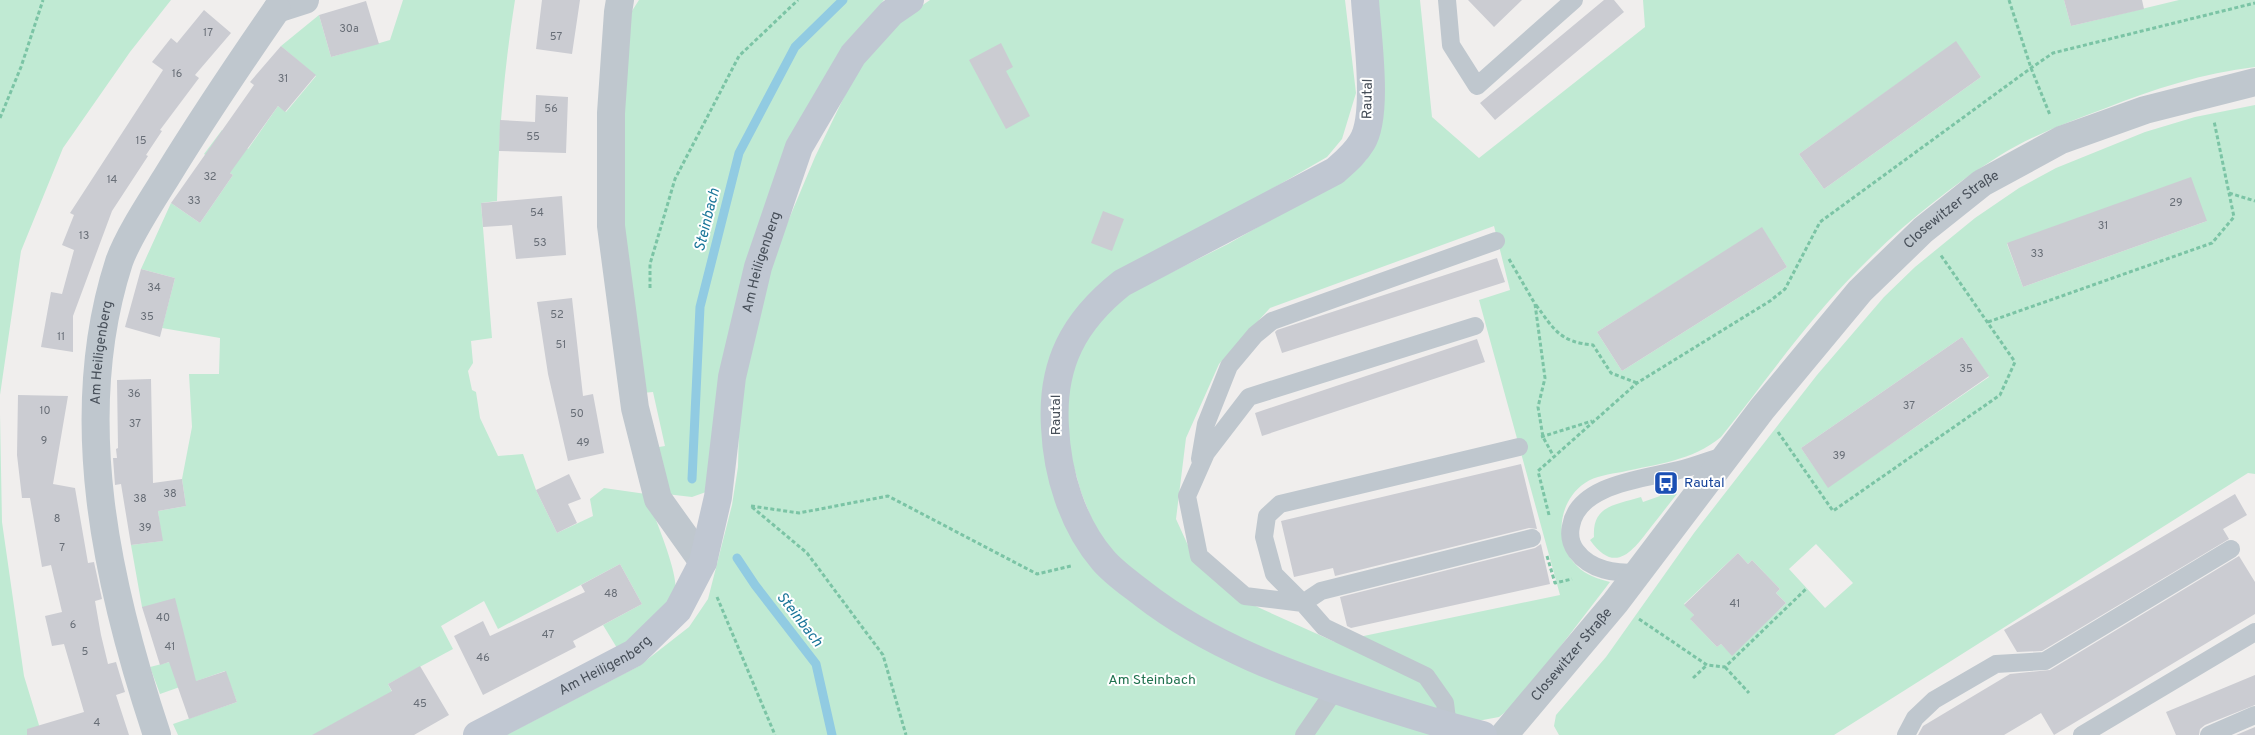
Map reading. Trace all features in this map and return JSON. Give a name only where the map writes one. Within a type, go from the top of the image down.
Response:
[{"type":"street","name":"Am Heiligenberg","points":[[157,735],[130,652],[114,588],[101,509],[95,406],[102,336],[120,261],[147,208],[198,126],[282,4],[305,0]]},
{"type":"street","points":[[620,0],[611,113],[610,226],[621,315],[635,408],[658,499],[703,562]]},
{"type":"street","name":"Am Heiligenberg","points":[[477,735],[634,653],[678,610],[703,562],[718,497],[732,378],[758,267],[799,147],[853,55],[891,13],[910,0]]},
{"type":"street","name":"Rautal","points":[[1365,0],[1371,105],[1363,141],[1352,156],[1336,171],[1122,283],[1100,300],[1085,317],[1067,350],[1057,383],[1054,409],[1058,459],[1067,496],[1080,526],[1102,559],[1115,573],[1168,613],[1236,651],[1295,676],[1448,727],[1483,735]]},
{"type":"street","name":"Closewitzer Straße","points":[[1504,735],[1616,603],[1762,409],[1860,291],[1924,230],[1982,183],[2061,140],[2145,110],[2255,82]]},
{"type":"lane","points":[[1447,0],[1451,45],[1477,86],[1574,0]]},
{"type":"lane","points":[[1198,472],[1206,424],[1229,366],[1255,335],[1272,320],[1496,241]]},
{"type":"lane","points":[[1475,326],[1249,397],[1206,453],[1187,496],[1199,556],[1245,596],[1303,603],[1321,591],[1532,538]]},
{"type":"lane","points":[[1448,727],[1445,703],[1426,676],[1324,627],[1274,574],[1264,538],[1267,516],[1280,504],[1519,447]]},
{"type":"lane","points":[[1638,573],[1615,573],[1598,568],[1582,559],[1573,547],[1570,533],[1573,515],[1585,501],[1601,491],[1680,470],[1729,454]]},
{"type":"lane","points":[[1906,735],[1915,718],[1934,700],[1996,664],[2045,660],[2231,548]]},
{"type":"lane","points":[[2082,735],[2255,632]]},
{"type":"lane","points":[[1304,735],[1335,690]]},
{"type":"lane","points":[[2209,735],[2255,715]]},
{"type":"path","points":[[0,118],[21,67],[43,0]]},
{"type":"path","points":[[650,293],[650,264],[675,180],[739,56],[798,0]]},
{"type":"path","points":[[2009,0],[2031,68],[2051,116]]},
{"type":"path","points":[[1570,533],[1550,520],[1538,471],[1637,383],[1770,301],[1785,289],[1820,222],[2053,53],[2255,3]]},
{"type":"path","points":[[1988,322],[2212,242],[2234,217],[2208,94]]},
{"type":"path","points":[[2229,193],[2255,201]]},
{"type":"path","points":[[1762,409],[1833,510],[2000,395],[2015,362],[1924,230]]},
{"type":"path","points":[[1496,241],[1558,335],[1583,344],[1593,345],[1611,373],[1637,383]]},
{"type":"path","points":[[1536,304],[1545,378],[1538,407],[1542,436],[1554,457]]},
{"type":"path","points":[[1519,447],[1542,436],[1595,420]]},
{"type":"path","points":[[718,497],[751,506],[800,513],[888,496],[1037,574],[1102,559]]},
{"type":"path","points":[[751,506],[807,553],[883,655],[906,735]]},
{"type":"path","points":[[703,562],[775,735]]},
{"type":"path","points":[[1725,667],[1806,588]]},
{"type":"path","points":[[1616,603],[1706,665],[1725,667],[1749,693]]},
{"type":"path","points":[[1693,678],[1706,665]]},
{"type":"green space","points":[[0,0],[171,0],[130,52],[63,148],[21,251],[0,395]]},
{"type":"green space","points":[[403,0],[515,0],[503,100],[497,201],[481,203],[492,338],[471,341],[473,363],[468,371],[472,390],[476,392],[480,418],[498,456],[523,454],[536,490],[557,533],[593,516],[590,499],[604,488],[646,494],[670,559],[674,573],[675,593],[672,600],[659,616],[617,648],[603,625],[642,604],[620,564],[498,629],[484,601],[441,626],[453,649],[388,684],[392,692],[313,735],[178,735],[173,724],[237,702],[225,671],[160,694],[150,667],[189,657],[142,607],[131,545],[162,541],[158,511],[186,506],[182,479],[192,427],[189,374],[219,374],[220,338],[162,328],[175,278],[141,269],[171,203],[200,223],[233,175],[204,154],[222,130],[248,149],[278,106],[286,112],[316,76],[281,46],[319,15],[331,57],[390,40]]},
{"type":"green space","points":[[639,0],[884,0],[841,50],[788,143],[706,492],[692,497],[666,494],[653,448],[665,446],[653,392],[642,393],[623,228],[623,115],[630,14]]},
{"type":"green space","name":"Am Steinbach","points":[[930,0],[1345,0],[1356,93],[1342,139],[1327,157],[1220,219],[1076,310],[1050,480],[1055,500],[1082,553],[1233,662],[1293,689],[1442,735],[506,735],[639,666],[689,627],[708,599],[732,505],[738,467],[740,387],[765,276],[815,157],[860,64],[898,22]]},
{"type":"green space","points":[[1375,0],[1420,0],[1432,117],[1479,158],[1645,27],[1643,0],[2064,0],[2071,26],[2179,0],[2255,0],[2255,67],[2217,73],[2142,94],[2051,129],[1999,156],[1961,181],[1925,209],[1858,270],[1804,330],[1721,437],[1686,457],[1598,477],[1585,483],[1576,491],[1564,511],[1562,534],[1564,545],[1569,556],[1584,572],[1610,582],[1517,703],[1499,717],[1472,722],[1407,707],[1242,639],[1178,604],[1121,561],[1102,538],[1092,520],[1081,492],[1071,457],[1065,410],[1075,361],[1094,324],[1126,295],[1228,244],[1349,175],[1366,160],[1377,141]],"holes":[[[1956,42],[1981,77],[1824,189],[1799,154]],[[1494,226],[1510,290],[1479,300],[1560,595],[1335,642],[1242,600],[1196,563],[1176,519],[1186,438],[1219,364],[1270,308]],[[1762,228],[1787,267],[1622,371],[1597,332]]]},
{"type":"green space","points":[[2255,105],[2255,474],[2248,473],[1834,735],[1559,735],[1554,726],[1556,715],[1606,657],[1694,533],[1817,375],[1884,297],[1915,267],[1975,218],[2019,188],[2056,168],[2145,132],[2195,117]],"holes":[[[2207,221],[2023,287],[2007,243]],[[1962,337],[1989,377],[1828,487],[1801,448]],[[1816,544],[1853,583],[1825,608],[1789,569]],[[1738,553],[1748,564],[1752,560],[1780,589],[1776,593],[1786,603],[1732,655],[1721,644],[1717,647],[1691,620],[1694,615],[1684,604]]]},
{"type":"green space","points":[[0,414],[2,522],[24,676],[42,735],[0,735]]},
{"type":"green space","points":[[1670,487],[1677,494],[1644,536],[1623,556],[1615,558],[1607,556],[1599,551],[1590,540],[1594,537],[1594,526],[1597,518],[1607,508],[1641,497],[1643,502],[1660,496],[1659,491]]},
{"type":"building","points":[[542,0],[580,0],[572,54],[536,49]]},
{"type":"building","points":[[1468,0],[1522,0],[1494,27]]},
{"type":"building","points":[[1604,0],[1614,0],[1624,12],[1495,120],[1480,103]]},
{"type":"building","points":[[2064,0],[2142,0],[2144,9],[2071,26]]},
{"type":"building","points":[[366,1],[379,44],[331,57],[319,15]]},
{"type":"building","points":[[204,10],[231,33],[195,75],[199,78],[160,130],[162,131],[146,155],[148,156],[112,211],[73,316],[73,352],[41,347],[51,292],[62,294],[74,250],[62,245],[74,215],[70,213],[163,70],[152,62],[171,38],[177,43]]},
{"type":"building","points":[[1956,41],[1981,77],[1824,189],[1799,154]]},
{"type":"building","points":[[1001,43],[1013,67],[1006,71],[1030,116],[1006,129],[969,60]]},
{"type":"building","points":[[281,46],[316,75],[285,112],[278,106],[230,173],[233,175],[200,223],[171,203],[254,85],[250,82]]},
{"type":"building","points":[[536,95],[568,97],[566,153],[499,151],[500,120],[535,122]]},
{"type":"building","points":[[2191,177],[2207,221],[2023,287],[2007,243]]},
{"type":"building","points":[[562,196],[566,255],[516,259],[512,225],[483,227],[481,203]]},
{"type":"building","points":[[1103,211],[1124,219],[1112,251],[1091,243]]},
{"type":"building","points":[[1762,227],[1787,267],[1622,371],[1597,332]]},
{"type":"building","points":[[1497,258],[1505,282],[1282,353],[1275,332],[1277,330]]},
{"type":"building","points":[[141,269],[175,278],[160,337],[125,327]]},
{"type":"building","points":[[572,298],[583,396],[593,394],[604,453],[568,461],[548,374],[537,302]]},
{"type":"building","points":[[1962,337],[1989,376],[1828,488],[1801,448]]},
{"type":"building","points":[[1477,339],[1485,362],[1262,436],[1255,413]]},
{"type":"building","points":[[151,379],[153,483],[182,479],[186,506],[158,511],[163,541],[131,545],[121,484],[115,485],[113,458],[117,458],[116,449],[118,448],[117,380]]},
{"type":"building","points":[[18,395],[68,396],[53,484],[75,488],[88,563],[94,562],[102,599],[95,601],[101,635],[108,664],[116,662],[125,692],[116,695],[129,735],[27,735],[27,729],[84,712],[64,644],[52,646],[45,616],[62,612],[51,565],[42,567],[30,498],[22,498],[17,455]]},
{"type":"building","points":[[1521,464],[1537,529],[1529,528],[1335,576],[1333,568],[1294,577],[1281,521]]},
{"type":"building","points":[[569,474],[581,499],[568,504],[577,523],[557,533],[536,490]]},
{"type":"building","points":[[2235,494],[2247,515],[2223,529],[2229,539],[2042,651],[2017,652],[2004,630]]},
{"type":"building","points":[[1541,544],[1550,584],[1351,628],[1347,626],[1340,597],[1535,548]]},
{"type":"building","points":[[1738,553],[1748,564],[1752,560],[1780,589],[1776,593],[1786,603],[1732,656],[1721,644],[1717,647],[1690,619],[1694,615],[1684,605]]},
{"type":"building","points":[[2239,556],[2255,582],[2255,614],[2054,735],[2041,713],[2004,735],[1918,735],[1923,726],[2010,674],[2050,670]]},
{"type":"building","points":[[620,564],[642,604],[573,641],[576,647],[483,695],[454,636],[483,621],[490,636],[585,592],[581,585]]},
{"type":"building","points":[[175,598],[196,681],[226,671],[237,702],[189,719],[169,662],[160,665],[142,607]]},
{"type":"building","points":[[420,666],[449,715],[414,735],[312,735],[392,691],[388,684]]},
{"type":"building","points":[[2255,675],[2255,705],[2205,725],[2200,729],[2199,735],[2176,735],[2166,712]]},
{"type":"building","points":[[2255,727],[2255,735],[2236,735]]},
{"type":"waterway","name":"Steinbach","points":[[692,479],[700,307],[739,153],[795,47],[843,0]]},
{"type":"waterway","name":"Steinbach","points":[[737,558],[755,585],[816,664],[832,735]]},
{"type":"place","name":"Rautal","points":[[1666,483]]}]
